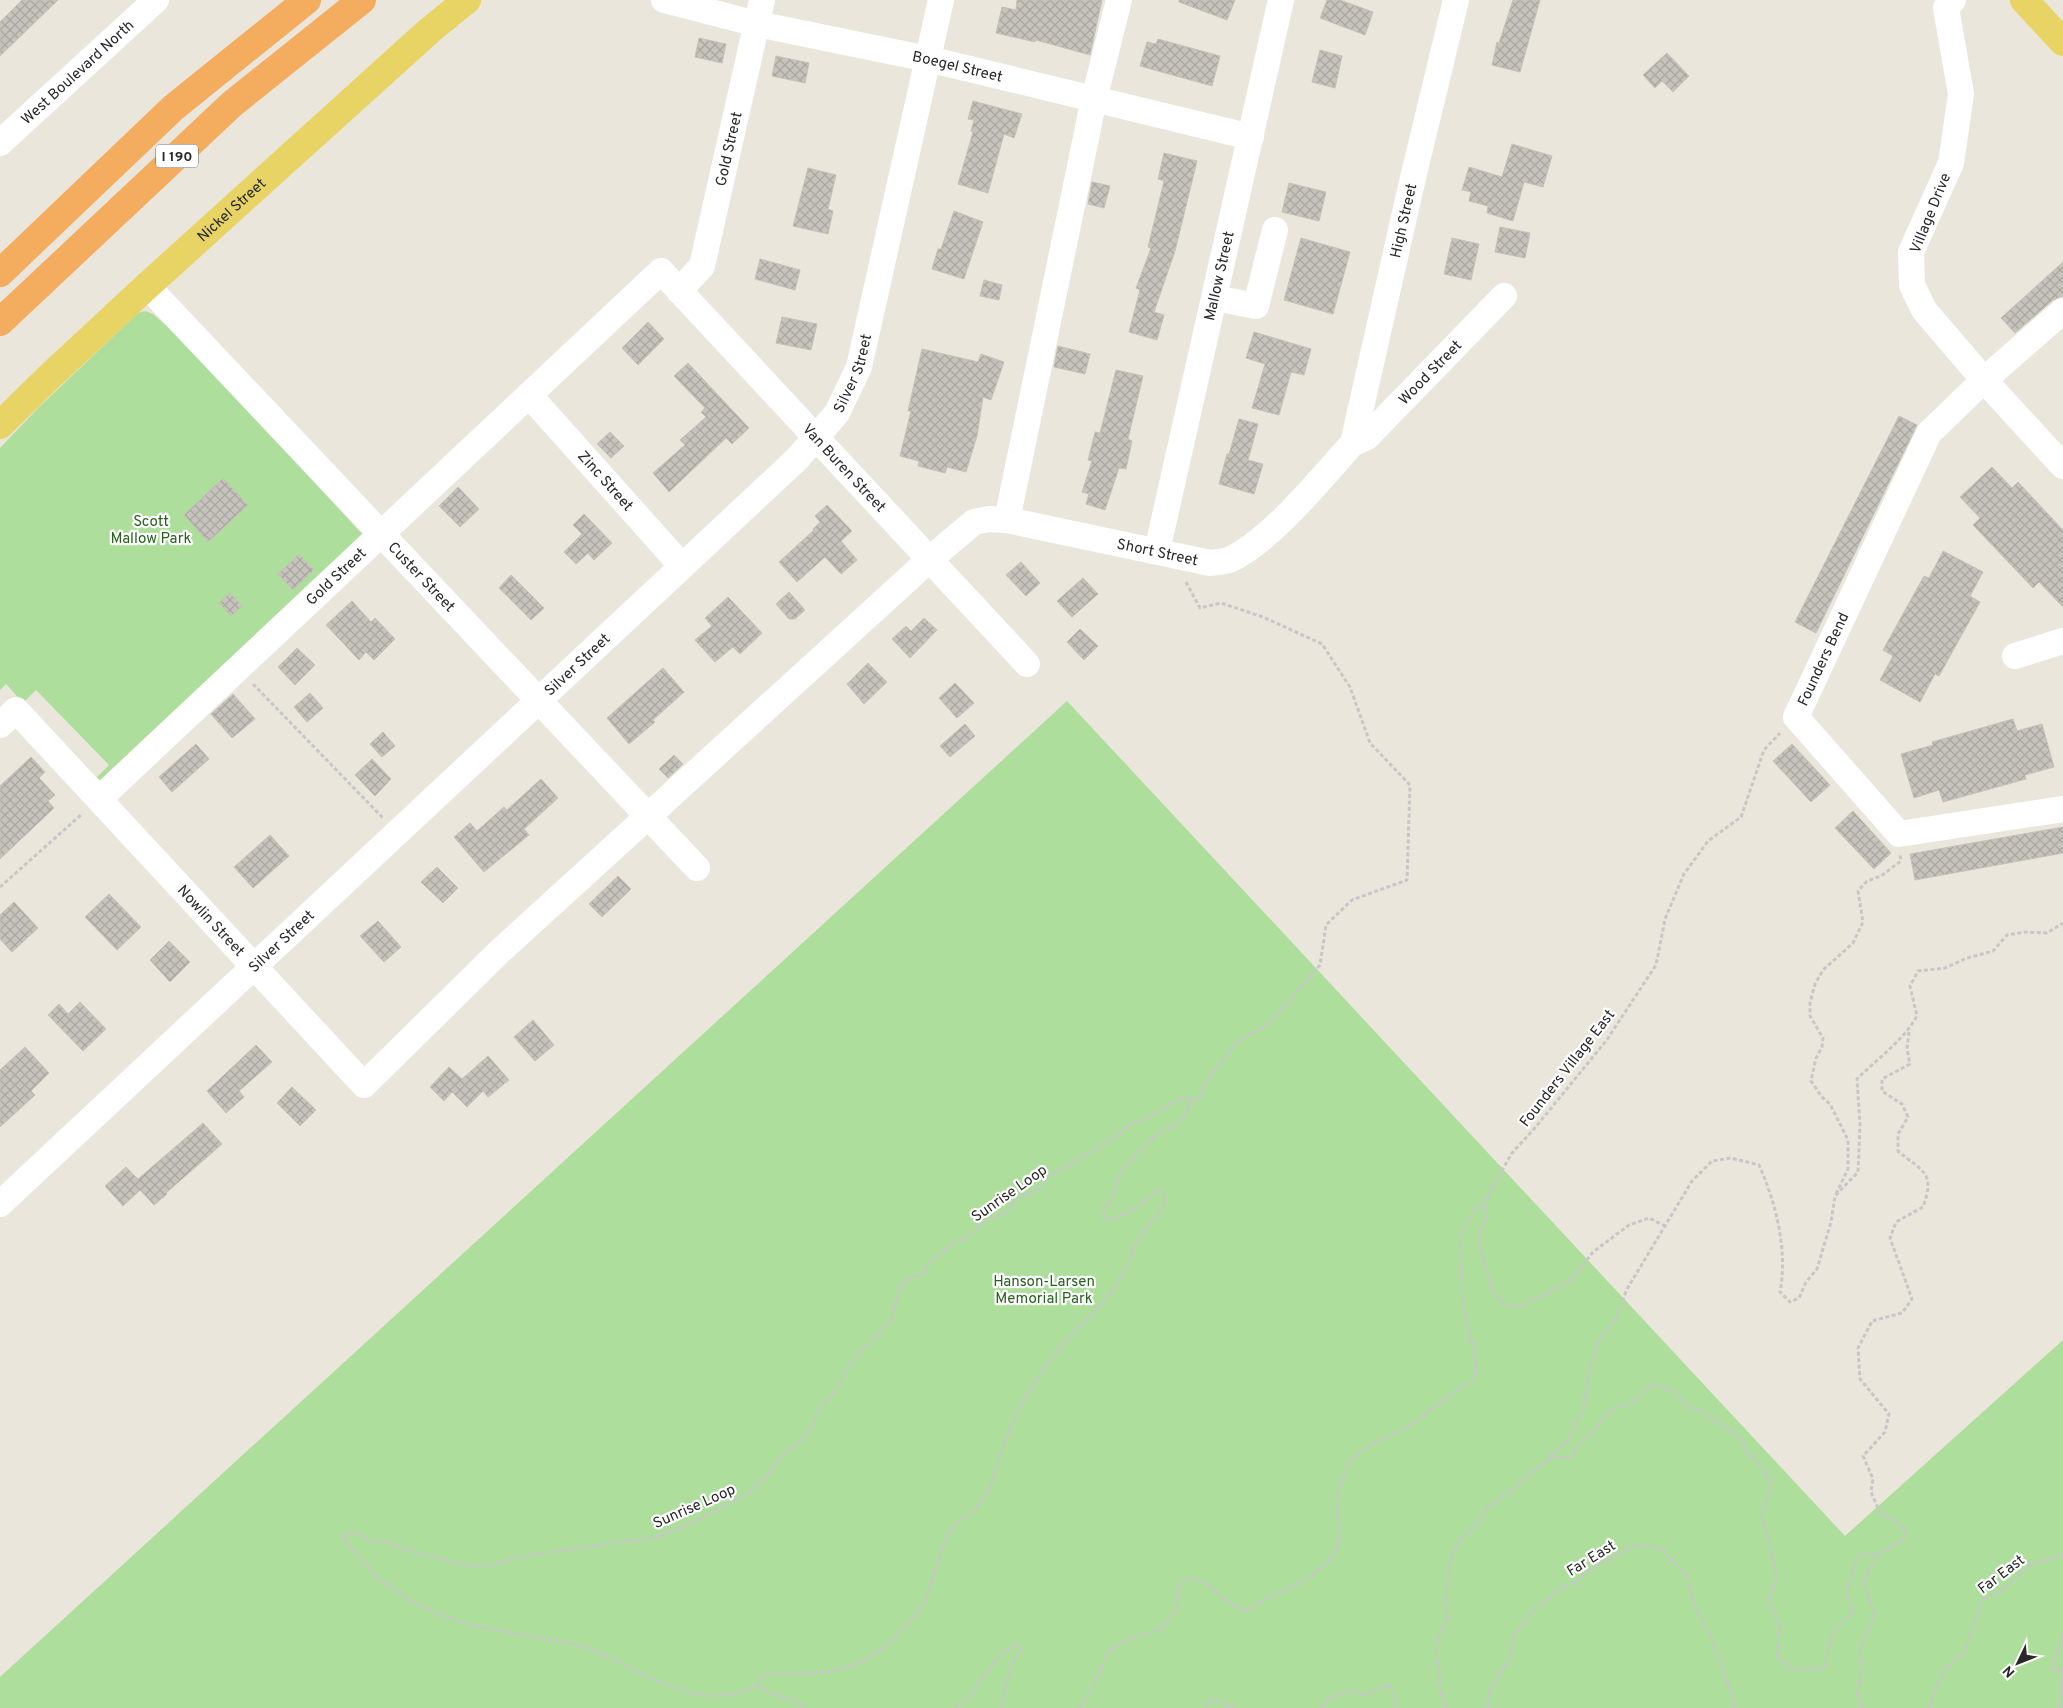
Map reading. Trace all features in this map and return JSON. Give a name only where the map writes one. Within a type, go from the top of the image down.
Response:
[{"type":"highway","points":[[173,108],[276,0]]},
{"type":"highway","name":"I 190","points":[[0,273],[173,108],[307,0]]},
{"type":"highway","name":"I 190","points":[[0,322],[232,104],[362,0]]},
{"type":"highway","points":[[232,104],[380,0]]},
{"type":"main road","name":"Nickel Street","points":[[0,426],[47,379],[147,286],[428,31],[467,0]]},
{"type":"main road","points":[[2024,0],[2063,42]]},
{"type":"street","name":"West Boulevard North","points":[[0,143],[156,0]]},
{"type":"street","name":"Boegel Street","points":[[664,0],[760,12],[928,59],[1251,137]]},
{"type":"street","name":"Silver Street","points":[[0,1204],[797,458],[837,413],[859,367],[941,0]]},
{"type":"street","points":[[1007,520],[1094,99],[1119,0]]},
{"type":"street","name":"Mallow Street","points":[[1157,551],[1281,0]]},
{"type":"street","name":"High Street","points":[[1353,444],[1412,182],[1456,0]]},
{"type":"street","name":"Village Drive","points":[[1953,0],[1946,8],[1961,94],[1951,163],[1911,252],[1912,285],[1924,310],[1984,380],[2063,466]]},
{"type":"street","name":"Gold Street","points":[[679,291],[702,266],[760,12]]},
{"type":"street","points":[[1214,298],[1256,306],[1275,230]]},
{"type":"street","name":"Gold Street","points":[[99,798],[661,271]]},
{"type":"street","name":"Van Buren Street","points":[[661,271],[1027,664]]},
{"type":"street","name":"Custer Street","points":[[147,286],[697,868]]},
{"type":"street","name":"Wood Street","points":[[1353,444],[1367,436],[1504,296]]},
{"type":"street","name":"Founders Bend","points":[[1899,834],[1796,717],[1929,433],[1984,380],[2063,311]]},
{"type":"street","name":"Zinc Street","points":[[528,395],[682,566]]},
{"type":"street","name":"Short Street","points":[[364,1085],[498,953],[930,558],[974,522],[989,519],[1007,520],[1210,563],[1228,560],[1275,526],[1353,444]]},
{"type":"street","points":[[2015,656],[2063,641]]},
{"type":"street","name":"Nowlin Street","points":[[0,725],[16,710],[364,1085]]},
{"type":"street","points":[[1899,834],[2063,809]]},
{"type":"path","points":[[1184,577],[1200,608],[1221,603],[1263,617],[1322,644],[1350,687],[1370,743],[1410,785],[1407,880],[1352,900],[1326,925],[1320,965],[1267,1025],[1238,1041],[1206,1082],[1199,1099],[1190,1100]]},
{"type":"path","points":[[238,668],[397,832]]},
{"type":"path","name":"Founders Village East","points":[[1484,1206],[1512,1153],[1606,1041],[1656,965],[1666,919],[1684,874],[1708,841],[1741,817],[1764,750],[1796,717]]},
{"type":"path","points":[[0,887],[99,798]]},
{"type":"path","points":[[1446,1708],[1441,1693],[1436,1650],[1438,1638],[1448,1618],[1445,1604],[1450,1561],[1459,1540],[1478,1524],[1488,1507],[1512,1490],[1567,1442],[1584,1407],[1591,1362],[1599,1340],[1615,1320],[1627,1289],[1692,1181],[1712,1161],[1731,1158],[1759,1165],[1770,1190],[1782,1253],[1784,1274],[1780,1292],[1790,1302],[1799,1298],[1806,1282],[1817,1269],[1831,1222],[1835,1196],[1848,1169],[1848,1140],[1830,1104],[1822,1098],[1811,1081],[1823,1038],[1810,1016],[1810,1003],[1815,984],[1823,970],[1853,943],[1863,922],[1858,891],[1866,881],[1881,876],[1901,861],[1899,834]]},
{"type":"path","points":[[1546,1460],[1558,1457],[1572,1458],[1578,1445],[1594,1432],[1609,1411],[1633,1401],[1652,1384],[1672,1391],[1689,1407],[1703,1412],[1743,1441],[1746,1453],[1760,1465],[1771,1484],[1762,1515],[1777,1577],[1768,1602],[1780,1624],[1777,1657],[1790,1670],[1824,1668],[1833,1631],[1853,1612],[1846,1593],[1858,1556],[1878,1554],[1902,1541],[1906,1530],[1894,1520],[1880,1513],[1872,1492],[1873,1479],[1864,1456],[1884,1432],[1889,1414],[1860,1379],[1858,1348],[1872,1321],[1902,1313],[1912,1299],[1890,1238],[1896,1222],[1923,1207],[1929,1189],[1926,1172],[1898,1150],[1898,1134],[1908,1118],[1902,1104],[1882,1091],[1882,1079],[1910,1064],[1907,1049],[1909,1031],[1917,1016],[1910,986],[1918,971],[1945,968],[1967,958],[1993,951],[2007,935],[2025,932],[2047,933],[2063,923]]},
{"type":"path","points":[[1835,1196],[1858,1172],[1860,1111],[1857,1079],[1898,1039],[1909,1031]]},
{"type":"path","name":"Sunrise Loop","points":[[1186,1098],[1190,1100],[1191,1107],[1186,1115],[1169,1129],[1152,1139],[1122,1170],[1110,1201],[1105,1208],[1104,1218],[1108,1221],[1118,1218],[1144,1203],[1158,1189],[1163,1191],[1166,1196],[1165,1202],[1141,1234],[1116,1286],[1048,1362],[1011,1426],[992,1482],[982,1501],[950,1532],[936,1563],[928,1592],[918,1613],[886,1645],[860,1663],[838,1670],[801,1674],[766,1673],[759,1680],[759,1685],[726,1695],[692,1694],[645,1676],[590,1648],[474,1626],[438,1614],[415,1603],[381,1581],[343,1539],[344,1534],[354,1532],[373,1541],[389,1542],[403,1549],[460,1564],[481,1566],[535,1554],[658,1536],[686,1526],[750,1492],[765,1478],[783,1454],[805,1437],[820,1409],[835,1391],[848,1368],[891,1321],[902,1283],[914,1276],[923,1274],[928,1265],[953,1243],[968,1236],[988,1219],[1006,1212],[1018,1197],[1033,1193],[1048,1178],[1117,1136],[1128,1125],[1146,1119],[1177,1100],[1186,1098]]},
{"type":"path","points":[[1080,1708],[1091,1691],[1108,1652],[1125,1641],[1162,1628],[1177,1607],[1178,1587],[1185,1578],[1195,1578],[1206,1582],[1224,1600],[1240,1610],[1248,1610],[1261,1600],[1317,1573],[1335,1552],[1338,1543],[1338,1492],[1353,1459],[1387,1436],[1408,1426],[1475,1379],[1476,1361],[1463,1305],[1460,1234],[1478,1205],[1484,1206],[1487,1217],[1480,1231],[1479,1244],[1493,1291],[1504,1304],[1519,1307],[1570,1282],[1593,1252],[1629,1225],[1648,1218],[1665,1226]]},
{"type":"path","name":"Far East","points":[[1488,1708],[1488,1697],[1491,1687],[1510,1660],[1511,1644],[1514,1635],[1532,1612],[1561,1588],[1578,1581],[1595,1566],[1630,1547],[1642,1545],[1663,1550],[1687,1576],[1694,1605],[1712,1639],[1733,1697],[1734,1708]]},
{"type":"path","points":[[1862,1708],[1857,1695],[1862,1668],[1860,1647],[1874,1616],[1863,1580],[1878,1554]]},
{"type":"path","name":"Far East","points":[[1930,1708],[1933,1694],[1946,1668],[1965,1651],[1982,1600],[2004,1589],[2031,1564],[2063,1555]]},
{"type":"path","points":[[2059,1708],[2062,1669],[2056,1671],[2053,1664],[2063,1636]]},
{"type":"path","points":[[955,1708],[972,1695],[980,1681],[1000,1656],[1015,1643],[1021,1650],[1011,1666],[1000,1708]]},
{"type":"path","points":[[1320,1708],[1331,1698],[1346,1692],[1366,1695],[1389,1684],[1396,1704],[1395,1708]]},
{"type":"path","points":[[759,1685],[767,1692],[792,1699],[806,1708]]},
{"type":"path","points":[[1205,1708],[1212,1699],[1236,1708]]},
{"type":"green space","name":"Scott Mallow Park","points":[[145,311],[153,314],[181,338],[364,536],[103,783],[97,777],[109,765],[36,690],[23,703],[6,684],[0,690],[0,448],[38,408],[138,313]]},
{"type":"green space","name":"Hanson-Larsen Memorial Park","points":[[1067,701],[1845,1536],[2063,1340],[2063,1708],[0,1708],[0,1677]]},
{"type":"building","points":[[22,0],[58,0],[0,56],[0,22]]},
{"type":"building","points":[[1017,0],[1102,0],[1090,55],[1036,40],[1035,42],[996,33],[1002,7],[1016,10]]},
{"type":"building","points":[[1179,0],[1235,0],[1227,20],[1179,2]]},
{"type":"building","points":[[1327,0],[1340,0],[1373,12],[1365,35],[1320,18]]},
{"type":"building","points":[[1513,0],[1540,0],[1520,72],[1492,65],[1497,42],[1499,43]]},
{"type":"building","points":[[699,38],[726,44],[722,63],[695,57]]},
{"type":"building","points":[[1158,39],[1220,56],[1212,86],[1140,66],[1147,42],[1156,44]]},
{"type":"building","points":[[1320,50],[1342,56],[1335,88],[1312,82]]},
{"type":"building","points":[[1667,53],[1689,76],[1673,92],[1662,81],[1655,88],[1643,75]]},
{"type":"building","points":[[776,56],[809,63],[805,83],[772,76]]},
{"type":"building","points":[[973,101],[1022,114],[1014,138],[1004,134],[988,193],[958,184],[973,132],[971,131],[974,120],[968,119]]},
{"type":"building","points":[[1512,144],[1552,156],[1543,187],[1524,182],[1513,221],[1487,213],[1488,206],[1469,201],[1471,192],[1462,190],[1469,167],[1502,177]]},
{"type":"building","points":[[1164,153],[1197,161],[1175,251],[1154,312],[1164,315],[1157,340],[1129,332],[1140,290],[1136,288],[1151,248],[1148,247],[1164,181],[1158,179]]},
{"type":"building","points":[[808,168],[836,175],[828,209],[833,211],[828,234],[793,226]]},
{"type":"building","points":[[1092,182],[1110,186],[1104,208],[1088,204]]},
{"type":"building","points":[[1289,183],[1326,192],[1319,221],[1282,212]]},
{"type":"building","points":[[954,211],[983,222],[964,279],[932,269]]},
{"type":"building","points":[[1500,227],[1530,233],[1525,258],[1495,252]]},
{"type":"building","points":[[1301,238],[1350,252],[1333,314],[1284,300]]},
{"type":"building","points":[[1452,238],[1479,244],[1471,280],[1444,274]]},
{"type":"building","points":[[760,259],[800,270],[795,290],[755,279]]},
{"type":"building","points":[[2063,262],[2063,296],[2053,300],[2015,333],[2001,318]]},
{"type":"building","points":[[984,280],[1002,285],[999,300],[980,296]]},
{"type":"building","points":[[782,317],[817,324],[811,350],[776,343]]},
{"type":"building","points":[[648,322],[664,339],[638,365],[622,348]]},
{"type":"building","points":[[1254,332],[1311,349],[1304,375],[1291,372],[1279,415],[1252,408],[1265,364],[1246,358]]},
{"type":"building","points":[[1058,346],[1090,354],[1085,374],[1054,367]]},
{"type":"building","points":[[922,349],[978,362],[981,354],[1004,362],[991,400],[983,397],[977,436],[966,472],[947,467],[945,473],[918,466],[919,461],[900,456],[911,411],[908,411]]},
{"type":"building","points":[[688,363],[749,428],[732,444],[726,438],[669,492],[653,473],[685,445],[680,440],[706,417],[701,412],[705,408],[674,376]]},
{"type":"building","points":[[1116,370],[1143,376],[1128,439],[1132,441],[1126,469],[1119,468],[1105,510],[1086,504],[1089,494],[1082,492],[1092,461],[1088,460],[1095,432],[1100,433]]},
{"type":"building","points":[[1899,416],[1917,425],[1816,633],[1795,622]]},
{"type":"building","points":[[1239,419],[1258,424],[1248,460],[1263,464],[1254,494],[1219,484]]},
{"type":"building","points":[[610,432],[624,446],[611,458],[597,444]]},
{"type":"building","points":[[1992,467],[2012,488],[2018,482],[2063,530],[2063,607],[2039,582],[2033,588],[1973,525],[1980,518],[1960,497]]},
{"type":"building","points":[[223,478],[248,505],[208,542],[184,515]]},
{"type":"building","points":[[458,487],[479,509],[460,527],[439,506]]},
{"type":"building","points":[[827,505],[852,531],[841,541],[857,560],[841,574],[825,557],[797,582],[779,562],[814,530],[820,522],[815,516]]},
{"type":"building","points":[[584,514],[612,543],[594,560],[588,553],[576,564],[564,552],[582,534],[573,525]]},
{"type":"building","points":[[1943,551],[1983,572],[1970,596],[1980,602],[1939,676],[1935,674],[1920,702],[1880,680],[1893,656],[1883,650],[1924,576],[1929,578]]},
{"type":"building","points":[[299,554],[314,570],[293,590],[278,574]]},
{"type":"building","points":[[1021,562],[1040,583],[1026,596],[1006,575]]},
{"type":"building","points":[[511,575],[544,608],[531,620],[499,588]]},
{"type":"building","points":[[1083,578],[1098,594],[1072,617],[1057,601]]},
{"type":"building","points":[[789,592],[805,610],[795,619],[789,619],[776,604]]},
{"type":"building","points":[[230,593],[242,606],[231,616],[219,603]]},
{"type":"building","points":[[728,597],[762,633],[740,654],[733,647],[715,662],[695,640],[712,626],[705,618]]},
{"type":"building","points":[[352,601],[371,622],[375,618],[395,639],[374,660],[366,652],[359,660],[326,625]]},
{"type":"building","points":[[924,618],[937,630],[910,658],[892,639],[906,626],[911,631]]},
{"type":"building","points":[[1080,629],[1098,646],[1084,660],[1067,642]]},
{"type":"building","points":[[297,648],[315,665],[295,685],[278,667]]},
{"type":"building","points":[[868,663],[887,682],[864,704],[847,684]]},
{"type":"building","points":[[663,668],[684,692],[653,720],[655,722],[629,744],[607,718]]},
{"type":"building","points":[[955,683],[974,703],[957,718],[939,698]]},
{"type":"building","points":[[310,693],[323,708],[307,722],[294,707]]},
{"type":"building","points":[[233,694],[255,719],[232,738],[211,714]]},
{"type":"building","points":[[2013,719],[2017,731],[2042,724],[2054,767],[2025,775],[2026,779],[1943,802],[1939,790],[1914,798],[1901,754],[1933,745],[1932,742]]},
{"type":"building","points":[[965,724],[975,736],[950,757],[940,746]]},
{"type":"building","points":[[383,732],[395,746],[382,757],[370,744]]},
{"type":"building","points":[[196,744],[209,759],[172,792],[159,777]]},
{"type":"building","points":[[1792,744],[1830,785],[1811,802],[1773,761]]},
{"type":"building","points":[[674,755],[683,764],[668,778],[659,769]]},
{"type":"building","points":[[31,757],[45,772],[39,778],[55,795],[48,801],[54,808],[0,859],[0,786]]},
{"type":"building","points":[[372,759],[391,779],[375,796],[355,775]]},
{"type":"building","points":[[541,779],[558,798],[524,829],[529,835],[484,872],[454,837],[470,823],[477,831],[504,807],[507,810]]},
{"type":"building","points":[[1853,811],[1891,853],[1874,869],[1835,828]]},
{"type":"building","points":[[2063,827],[2063,853],[1915,880],[1910,854]]},
{"type":"building","points":[[270,835],[289,856],[253,888],[234,867]]},
{"type":"building","points":[[437,867],[458,888],[443,903],[421,882]]},
{"type":"building","points":[[618,876],[631,889],[602,917],[589,904]]},
{"type":"building","points":[[109,894],[141,927],[117,950],[85,917]]},
{"type":"building","points":[[14,902],[38,928],[12,952],[0,939],[0,915]]},
{"type":"building","points":[[378,921],[401,947],[384,962],[360,936]]},
{"type":"building","points":[[169,941],[190,962],[170,982],[150,960]]},
{"type":"building","points":[[80,1002],[106,1029],[83,1051],[48,1015],[59,1004],[68,1014]]},
{"type":"building","points":[[533,1020],[554,1045],[535,1061],[514,1037]]},
{"type":"building","points":[[256,1045],[272,1062],[239,1091],[244,1097],[226,1113],[207,1091]]},
{"type":"building","points":[[25,1047],[49,1073],[31,1091],[35,1095],[0,1127],[0,1070]]},
{"type":"building","points":[[488,1056],[509,1080],[488,1097],[483,1091],[467,1107],[452,1092],[444,1101],[430,1087],[449,1067],[462,1079]]},
{"type":"building","points":[[292,1087],[316,1110],[300,1126],[277,1103]]},
{"type":"building","points":[[203,1123],[222,1144],[154,1205],[140,1190],[123,1206],[105,1186],[126,1167],[138,1179]]}]
